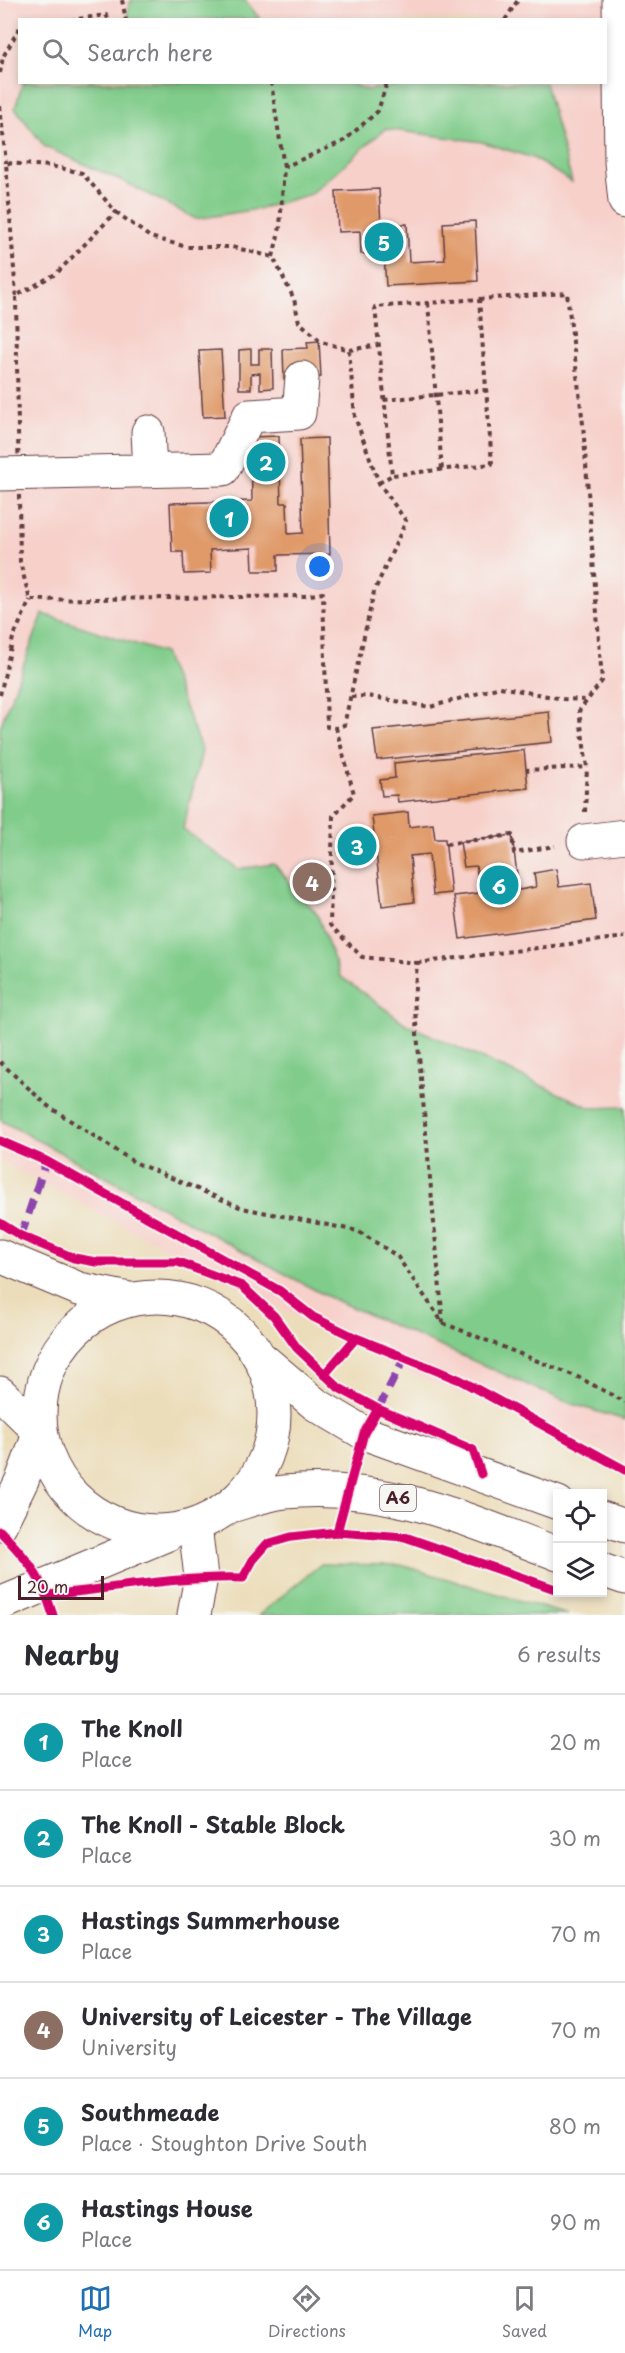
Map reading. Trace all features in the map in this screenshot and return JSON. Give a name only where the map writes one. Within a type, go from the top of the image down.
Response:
[{"type":"main road","points":[[619,0],[625,201]]},
{"type":"main road","points":[[0,474],[223,470],[249,416],[299,413],[302,378]]},
{"type":"main road","points":[[148,432],[150,471]]},
{"type":"main road","points":[[584,841],[625,836]]},
{"type":"main road","points":[[0,1256],[79,1289],[129,1299],[160,1296],[190,1301],[219,1314],[243,1333],[261,1358],[315,1404],[364,1433],[553,1501]]},
{"type":"main road","points":[[129,1299],[97,1313],[69,1335],[50,1364],[40,1397],[40,1432],[52,1468],[75,1499],[106,1521],[143,1531],[188,1527]]},
{"type":"main road","points":[[0,1604],[188,1527],[231,1506],[253,1482],[268,1453],[274,1421],[272,1389],[261,1358]]},
{"type":"main road","points":[[0,1393],[40,1432]]},
{"type":"main road","points":[[0,1525],[22,1480],[40,1432]]},
{"type":"main road","name":"A6","points":[[231,1506],[283,1492],[348,1491],[392,1496],[446,1512],[553,1552]]},
{"type":"main road","points":[[607,1519],[625,1526]]},
{"type":"main road","points":[[188,1527],[201,1577],[194,1615]]},
{"type":"main road","points":[[607,1571],[625,1578]]},
{"type":"path","points":[[122,0],[126,18]]},
{"type":"path","points":[[506,18],[518,0]]},
{"type":"path","points":[[84,18],[106,15],[108,18]]},
{"type":"path","points":[[0,73],[3,57],[18,31]]},
{"type":"path","points":[[271,84],[284,167],[280,227],[273,257]]},
{"type":"path","points":[[284,167],[344,141],[378,111],[386,84]]},
{"type":"path","points":[[0,106],[16,296]]},
{"type":"path","points":[[6,163],[51,166],[82,173],[116,212]]},
{"type":"path","points":[[392,475],[375,307],[567,293],[584,424],[602,681],[579,711],[587,767],[584,841],[514,853],[512,835],[446,844]]},
{"type":"path","points":[[379,483],[392,475],[492,464],[479,299]]},
{"type":"path","points":[[428,303],[442,471]]},
{"type":"path","points":[[348,350],[378,345]]},
{"type":"path","points":[[384,400],[486,390]]},
{"type":"path","points":[[0,695],[13,638],[30,600]]},
{"type":"path","points":[[351,697],[367,696],[430,707],[500,687],[563,699],[587,700]]},
{"type":"path","points":[[336,728],[354,794],[333,816],[330,925],[362,957],[417,963],[625,937]]},
{"type":"path","points":[[526,770],[587,767]]},
{"type":"path","points":[[417,963],[414,1000],[443,1323]]},
{"type":"path","points":[[0,1062],[48,1107],[134,1162],[242,1209],[358,1231],[397,1256],[443,1323],[580,1378],[625,1402]]},
{"type":"shaded area","points":[[0,0],[609,0],[615,134],[625,236],[625,1461],[380,1361],[0,1161],[0,603],[4,589],[0,463]]},
{"type":"green space","points":[[131,0],[245,0],[259,18],[126,18]]},
{"type":"green space","points":[[22,84],[352,84],[367,90],[404,84],[545,84],[572,182],[533,158],[482,142],[385,129],[311,194],[258,209],[196,219],[125,182],[45,147],[15,108]]},
{"type":"green space","points":[[43,614],[164,653],[202,751],[183,829],[238,869],[274,864],[317,914],[340,976],[406,1024],[591,1108],[625,1107],[625,1420],[569,1403],[326,1296],[0,1120],[0,727]]},
{"type":"green space","points":[[321,1564],[401,1565],[568,1615],[259,1615]]},
{"type":"building","points":[[379,189],[381,225],[407,224],[409,262],[445,260],[443,223],[475,221],[478,281],[386,286],[384,253],[361,254],[360,231],[338,232],[336,191]]},
{"type":"building","points":[[319,341],[321,377],[284,379],[283,349],[308,348],[307,342]]},
{"type":"building","points":[[251,349],[251,364],[259,364],[259,349],[272,349],[273,388],[260,389],[260,373],[251,374],[251,389],[239,389],[239,350]]},
{"type":"building","points":[[221,350],[225,416],[203,417],[199,351]]},
{"type":"building","points":[[279,436],[281,503],[287,503],[288,534],[303,533],[300,439],[327,438],[330,554],[278,555],[278,571],[253,571],[252,548],[210,550],[211,573],[184,574],[183,552],[172,552],[170,503],[252,501],[251,437]]},
{"type":"building","points":[[549,712],[552,742],[377,760],[373,730]]},
{"type":"building","points":[[524,750],[528,788],[398,802],[397,795],[382,796],[380,780],[395,778],[394,763]]},
{"type":"building","points":[[408,812],[409,827],[433,824],[435,839],[445,839],[451,893],[433,895],[429,854],[410,856],[414,902],[382,906],[372,816]]},
{"type":"building","points":[[512,835],[519,890],[536,887],[534,873],[556,869],[559,887],[591,883],[596,920],[460,939],[454,896],[480,893],[476,866],[464,867],[460,842]]},
{"type":"building","points":[[362,837],[364,855],[352,856],[350,838]]},
{"type":"marked path","points":[[21,1236],[46,1161]]},
{"type":"marked path","points":[[378,1409],[405,1357]]},
{"type":"cycle path","points":[[0,1141],[46,1161],[280,1291],[313,1317],[356,1338]]},
{"type":"cycle path","points":[[0,1223],[21,1236],[74,1258],[96,1262],[178,1262],[242,1286],[274,1316],[297,1348],[339,1388],[378,1409],[473,1450],[481,1474]]},
{"type":"cycle path","points":[[324,1375],[356,1338],[460,1380],[625,1470]]},
{"type":"cycle path","points":[[337,1532],[364,1433],[378,1409]]},
{"type":"cycle path","points":[[0,1531],[19,1551],[38,1578],[53,1615]]},
{"type":"cycle path","points":[[47,1595],[170,1581],[243,1578],[253,1560],[267,1544],[291,1537],[337,1532],[405,1537],[553,1588]]},
{"type":"place","name":"Southmeade","points":[[384,242]]},
{"type":"place","name":"The Knoll - Stable Block","points":[[266,462]]},
{"type":"place","name":"The Knoll","points":[[229,518]]},
{"type":"place","name":"Hastings Summerhouse","points":[[357,846]]},
{"type":"place","name":"University of Leicester - The Village","points":[[312,882]]},
{"type":"place","name":"Hastings House","points":[[499,885]]}]
